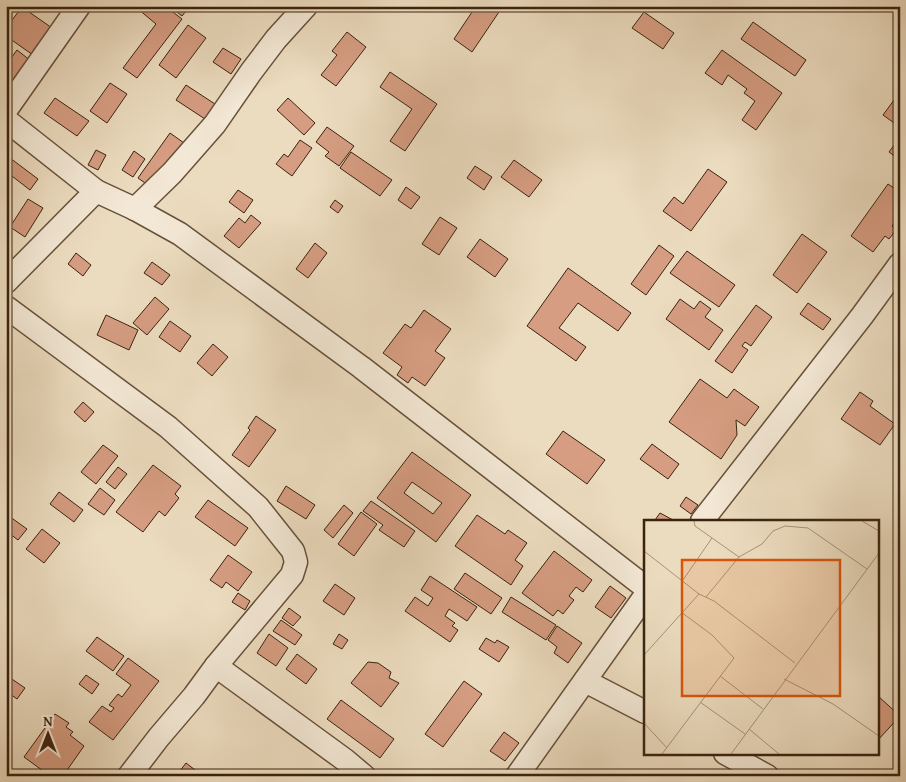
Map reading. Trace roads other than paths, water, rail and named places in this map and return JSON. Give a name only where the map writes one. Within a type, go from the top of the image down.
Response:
[{"type":"street","points":[[6,110],[79,6]]},
{"type":"street","points":[[135,209],[172,173],[215,124],[276,39],[306,6]]},
{"type":"street","points":[[6,120],[96,191],[135,209],[180,234],[276,304],[361,367],[644,586]]},
{"type":"street","points":[[6,282],[96,191]]},
{"type":"street","points":[[703,520],[862,316],[900,264]]},
{"type":"street","points":[[6,307],[168,427],[258,507],[293,551],[296,562],[292,575],[216,666],[194,696],[158,737],[129,776]]},
{"type":"street","points":[[517,776],[644,597]]},
{"type":"street","points":[[216,666],[345,760],[364,776]]},
{"type":"street","points":[[585,681],[644,711]]},
{"type":"street","points":[[727,754],[767,776]]}]
